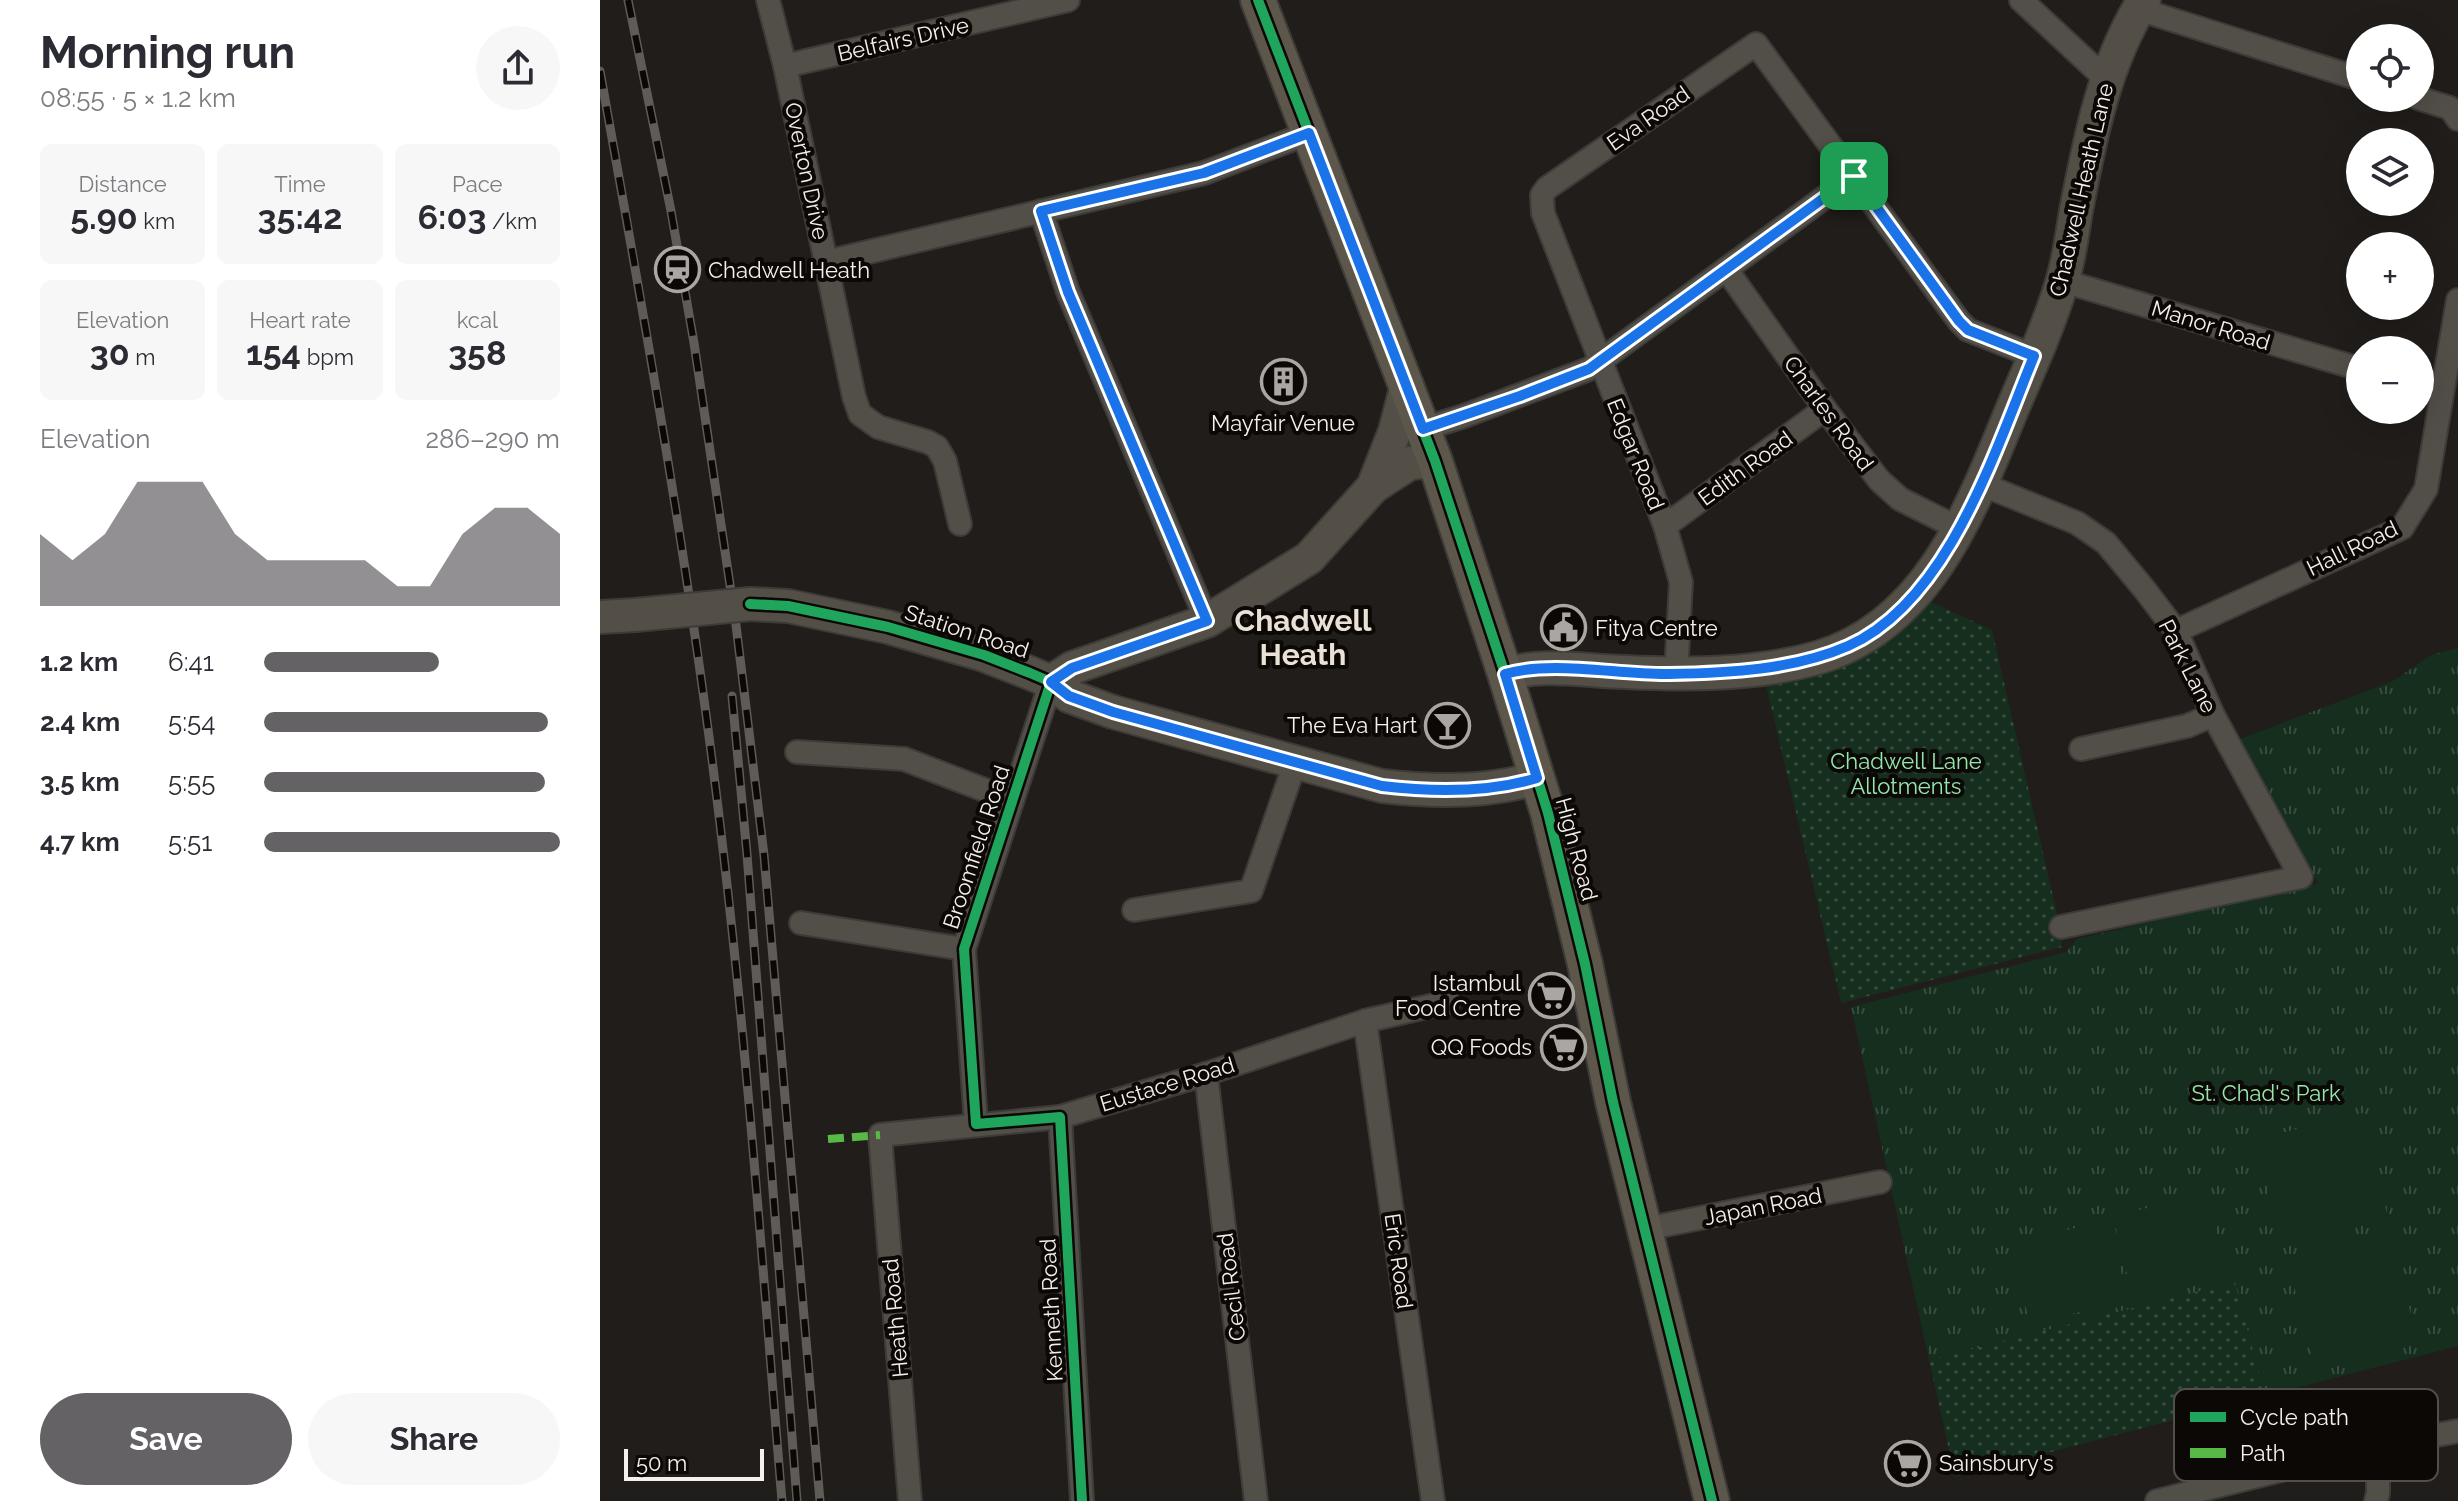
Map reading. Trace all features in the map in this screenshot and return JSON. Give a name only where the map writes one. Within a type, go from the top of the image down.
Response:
[{"type":"main road","name":"High Road","points":[[1258,0],[1435,461],[1537,778],[1561,862],[1613,1102],[1712,1501]]},
{"type":"street","name":"Overton Drive","points":[[768,0],[860,414],[878,427],[937,447],[945,461],[960,524]]},
{"type":"street","name":"Belfairs Drive","points":[[785,66],[1068,0]]},
{"type":"street","points":[[2021,0],[2106,79]]},
{"type":"street","points":[[2141,4],[2346,74]]},
{"type":"street","name":"Chadwell Heath Lane","points":[[1505,674],[1533,668],[1676,674],[1754,669],[1816,658],[1850,645],[1876,630],[1902,609],[1935,571],[1981,484],[2034,356],[2063,281],[2091,135],[2106,79],[2141,4]]},
{"type":"street","name":"Eva Road","points":[[1542,195],[1547,188],[1756,44],[1854,176]]},
{"type":"street","points":[[2434,103],[2450,108],[2458,119]]},
{"type":"street","points":[[826,262],[1204,173],[1309,133]]},
{"type":"street","points":[[1423,429],[1589,369],[1854,176],[1968,330],[2034,356]]},
{"type":"street","name":"Edgar Road","points":[[1542,195],[1543,213],[1665,526],[1681,582],[1676,674]]},
{"type":"street","points":[[1041,211],[1068,292],[1207,621]]},
{"type":"street","name":"Charles Road","points":[[1726,269],[1879,480],[1900,499],[1958,528]]},
{"type":"street","name":"Manor Road","points":[[2063,281],[2346,365]]},
{"type":"street","name":"Hall Road","points":[[2434,380],[2458,300]]},
{"type":"street","points":[[1373,487],[1395,431],[1407,385]]},
{"type":"street","name":"Edith Road","points":[[1665,526],[1825,409]]},
{"type":"street","name":"Hall Road","points":[[2176,631],[2402,528],[2426,489],[2429,424]]},
{"type":"street","points":[[1051,682],[1072,668],[1207,621],[1309,558],[1373,487],[1410,463],[1435,461]]},
{"type":"street","name":"Park Lane","points":[[1981,484],[2077,523],[2106,543],[2176,631],[2213,715],[2301,877],[2061,927]]},
{"type":"street","name":"Station Road","points":[[600,617],[750,604],[788,606],[888,627],[984,655],[1051,682],[1069,696],[1113,712],[1353,779],[1412,790],[1499,787],[1537,778]]},
{"type":"street","points":[[1094,704],[1092,691],[1102,658]]},
{"type":"street","name":"Broomfield Road","points":[[976,1124],[964,949],[1051,682]]},
{"type":"street","points":[[2081,749],[2187,726],[2213,715]]},
{"type":"street","points":[[797,752],[904,759],[1011,800]]},
{"type":"street","points":[[1134,910],[1251,891],[1295,763]]},
{"type":"street","points":[[801,923],[964,949]]},
{"type":"street","name":"Eustace Road","points":[[880,1135],[1060,1117],[1206,1074],[1365,1021],[1448,1002]]},
{"type":"street","name":"Eric Road","points":[[1365,1021],[1433,1501]]},
{"type":"street","name":"Cecil Road","points":[[1206,1074],[1256,1501]]},
{"type":"street","name":"Kenneth Road","points":[[1060,1117],[1082,1501]]},
{"type":"street","name":"Heath Road","points":[[880,1135],[910,1501]]},
{"type":"street","name":"Japan Road","points":[[1645,1229],[1880,1182]]},
{"type":"street","points":[[2438,1435],[2458,1431]]},
{"type":"street","points":[[2157,1501],[2237,1481]]},
{"type":"street","points":[[2376,1501],[2378,1481]]},
{"type":"green space","name":"Chadwell Lane Allotments","points":[[1931,602],[1992,630],[2062,947],[1841,1003],[1766,685],[1835,670],[1893,640]]},
{"type":"green space","name":"St. Chad's Park","points":[[2458,648],[2458,1346],[2292,1389],[2263,1389],[2235,1282],[1929,1360],[1851,1007],[2066,952],[2077,939],[2318,883],[2240,739],[2393,681],[2431,655]]},
{"type":"green space","points":[[2363,1113],[2388,1218],[2280,1243],[2256,1139]]},
{"type":"green space","points":[[2208,1194],[2227,1277],[2133,1299],[2113,1216]]},
{"type":"green space","points":[[2108,1220],[2128,1300],[2030,1324],[2010,1244]]},
{"type":"green space","points":[[2391,1232],[2418,1344],[2315,1370],[2287,1257]]},
{"type":"green space","points":[[2236,1281],[2263,1389],[2174,1389],[2174,1420],[1955,1477],[1929,1360]]},
{"type":"railway","points":[[628,0],[694,343],[736,625],[764,855],[820,1501]]},
{"type":"railway","points":[[600,71],[668,464],[712,759],[741,1019],[782,1501]]},
{"type":"railway","points":[[732,696],[797,1501]]},
{"type":"marked path","points":[[828,1139],[880,1135]]},
{"type":"cycle path","points":[[1258,0],[1435,461],[1548,813],[1585,964],[1613,1102],[1712,1501]]},
{"type":"cycle path","points":[[750,604],[788,606],[888,627],[984,655],[1051,682],[1069,696],[1113,712],[1382,786],[1460,790],[1537,778]]},
{"type":"cycle path","points":[[1051,682],[964,949],[976,1124],[1060,1117],[1082,1501]]},
{"type":"place","name":"Chadwell Heath","points":[[677,270]]},
{"type":"place","name":"Mayfair Venue","points":[[1283,382]]},
{"type":"place","name":"Fitya Centre","points":[[1564,628]]},
{"type":"place","name":"The Eva Hart","points":[[1448,725]]},
{"type":"place","name":"Istambul Food Centre","points":[[1552,996]]},
{"type":"place","name":"QQ Foods","points":[[1563,1047]]},
{"type":"place","name":"Sainsbury's","points":[[1908,1463]]},
{"type":"district","name":"Chadwell Heath","points":[[1303,638]]},
{"type":"route","points":[[1309,133],[1423,429],[1589,369],[1854,176],[1968,330],[2034,356],[1981,484],[1935,571],[1902,609],[1876,630],[1850,645],[1816,658],[1754,669],[1666,674],[1533,668],[1505,674],[1537,778],[1499,787],[1412,790],[1382,786],[1113,712],[1069,696],[1051,682],[1072,668],[1207,621],[1068,292],[1041,211],[1204,173],[1309,133]]}]
